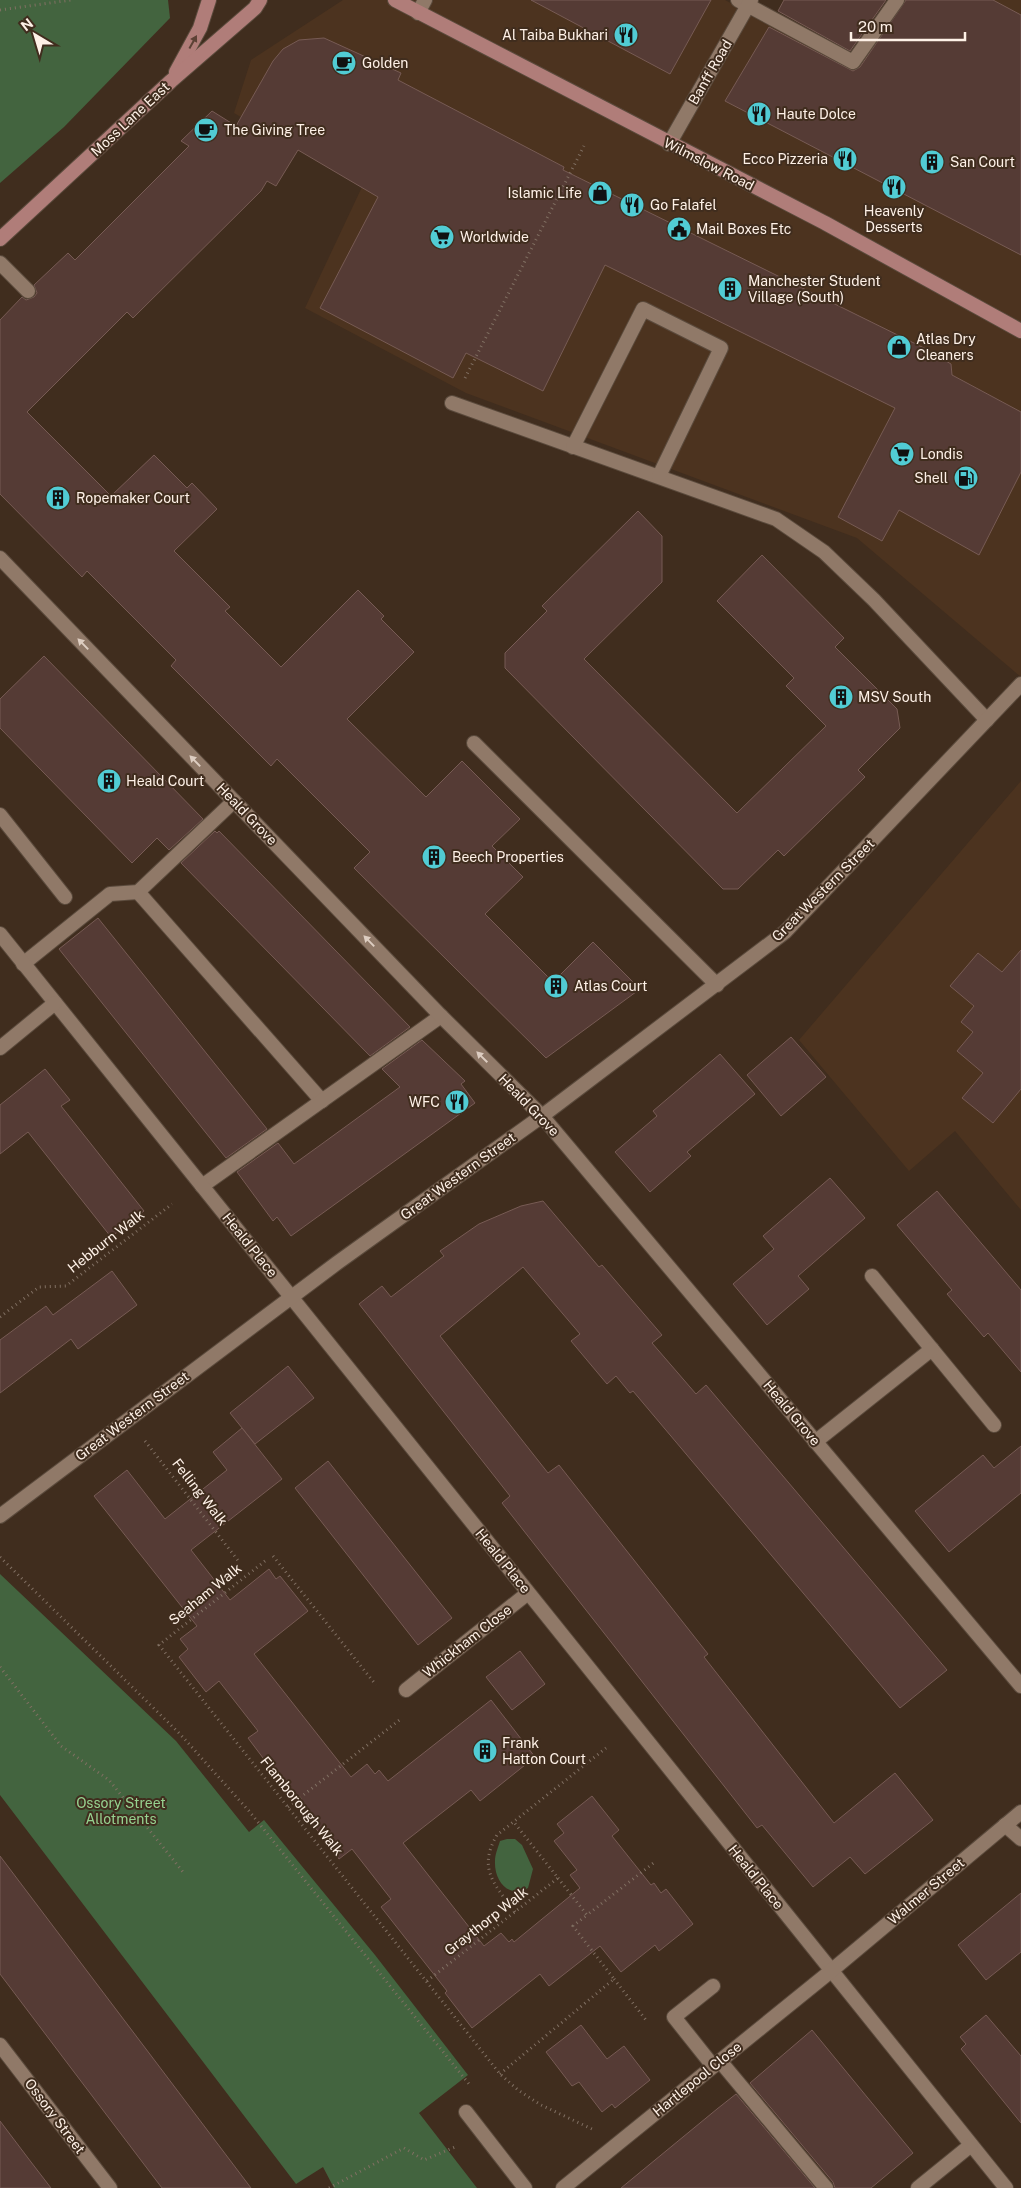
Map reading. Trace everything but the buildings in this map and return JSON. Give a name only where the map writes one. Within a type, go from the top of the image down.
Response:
[{"type":"main road","points":[[171,81],[200,28],[208,0]]},
{"type":"main road","name":"Moss Lane East","points":[[0,239],[171,81],[255,8],[260,0]]},
{"type":"main road","name":"Wilmslow Road","points":[[395,0],[605,108],[669,144],[825,223],[1021,331]]},
{"type":"street","points":[[418,13],[425,0]]},
{"type":"street","points":[[746,2],[853,62],[897,0]]},
{"type":"street","name":"Banff Road","points":[[669,144],[746,2]]},
{"type":"street","points":[[0,264],[28,291]]},
{"type":"street","points":[[573,447],[643,309],[721,348],[659,476]]},
{"type":"street","points":[[452,403],[776,519],[824,552],[874,600],[987,720]]},
{"type":"street","name":"Heald Grove","points":[[0,558],[441,1016],[542,1116],[1021,1686]]},
{"type":"street","name":"Great Western Street","points":[[0,1516],[291,1297],[542,1116],[785,932],[1021,684]]},
{"type":"street","points":[[474,743],[717,985]]},
{"type":"street","points":[[24,964],[110,894],[138,892],[234,801]]},
{"type":"street","points":[[0,814],[65,897]]},
{"type":"street","points":[[138,892],[322,1101]]},
{"type":"street","name":"Heald Place","points":[[0,934],[1006,2188]]},
{"type":"street","points":[[0,1048],[55,1003]]},
{"type":"street","points":[[202,1186],[441,1016]]},
{"type":"street","points":[[872,1276],[994,1425]]},
{"type":"street","points":[[816,1442],[932,1349]]},
{"type":"street","name":"Whickham Close","points":[[406,1690],[528,1593]]},
{"type":"street","name":"Walmer Street","points":[[831,1971],[1021,1812]]},
{"type":"street","points":[[1005,1825],[1021,1839]]},
{"type":"street","name":"Hartlepool Close","points":[[563,2188],[831,1971]]},
{"type":"street","points":[[713,1986],[674,2017],[717,2063],[826,2188]]},
{"type":"street","name":"Ossory Street","points":[[0,2045],[110,2188]]},
{"type":"street","points":[[466,2112],[525,2188]]},
{"type":"street","points":[[918,2188],[971,2145]]},
{"type":"path","points":[[0,10],[72,0]]},
{"type":"path","points":[[452,403],[584,146]]},
{"type":"path","name":"Hebburn Walk","points":[[0,1317],[39,1287],[66,1286],[172,1204]]},
{"type":"path","name":"Felling Walk","points":[[141,1436],[240,1563]]},
{"type":"path","points":[[273,1556],[376,1685]]},
{"type":"path","points":[[0,1557],[180,1734],[249,1811],[469,2084],[461,2089]]},
{"type":"path","name":"Seaham Walk","points":[[160,1645],[265,1561]]},
{"type":"path","name":"Flamborough Walk","points":[[160,1645],[500,2074]]},
{"type":"path","points":[[0,1667],[61,1746],[109,1780],[183,1872]]},
{"type":"path","points":[[288,1807],[402,1718]]},
{"type":"path","points":[[515,1912],[489,1875],[487,1862],[489,1848],[497,1835],[513,1821],[606,1748]]},
{"type":"path","points":[[513,1821],[587,1915]]},
{"type":"path","points":[[656,1861],[573,1926],[655,2032],[674,2017]]},
{"type":"path","name":"Graythorp Walk","points":[[427,1981],[558,1878]]},
{"type":"path","points":[[592,2129],[541,2105],[518,2090],[500,2074],[614,1979]]},
{"type":"path","points":[[329,2188],[404,2148],[424,2160],[455,2147]]},
{"type":"shaded area","points":[[343,0],[725,0],[849,69],[903,0],[1021,0],[1021,677],[857,538],[466,393],[305,308],[362,187],[234,113],[251,60]]},
{"type":"shaded area","points":[[1021,781],[1021,1210],[955,1131],[909,1171],[799,1040]]},
{"type":"green space","points":[[0,0],[168,0],[170,18],[64,127],[0,183]]},
{"type":"green space","name":"Ossory Street Allotments","points":[[0,1574],[176,1741],[249,1832],[264,1820],[375,1955],[468,2075],[419,2113],[477,2188],[334,2188],[323,2167],[296,2184],[0,1795]]},
{"type":"green space","points":[[515,1839],[522,1845],[533,1869],[528,1888],[521,1891],[509,1890],[504,1886],[495,1868],[496,1853],[500,1841]]},
{"type":"place","name":"Al Taiba Bukhari","points":[[626,35]]},
{"type":"place","name":"Golden","points":[[344,63]]},
{"type":"place","name":"Haute Dolce","points":[[759,114]]},
{"type":"place","name":"The Giving Tree","points":[[206,130]]},
{"type":"place","name":"Ecco Pizzeria","points":[[845,159]]},
{"type":"place","name":"San Court","points":[[932,162]]},
{"type":"place","name":"Heavenly Desserts","points":[[894,187]]},
{"type":"place","name":"Islamic Life","points":[[600,193]]},
{"type":"place","name":"Go Falafel","points":[[632,205]]},
{"type":"place","name":"Mail Boxes Etc","points":[[679,229]]},
{"type":"place","name":"Worldwide","points":[[442,237]]},
{"type":"place","name":"Manchester Student Village (South)","points":[[730,289]]},
{"type":"place","name":"Atlas Dry Cleaners","points":[[899,347]]},
{"type":"place","name":"Londis","points":[[902,454]]},
{"type":"place","name":"Shell","points":[[966,478]]},
{"type":"place","name":"Ropemaker Court","points":[[58,498]]},
{"type":"place","name":"MSV South","points":[[841,697]]},
{"type":"place","name":"Heald Court","points":[[109,781]]},
{"type":"place","name":"Beech Properties","points":[[434,857]]},
{"type":"place","name":"Atlas Court","points":[[556,986]]},
{"type":"place","name":"WFC","points":[[457,1102]]},
{"type":"place","name":"Frank Hatton Court","points":[[485,1751]]}]
